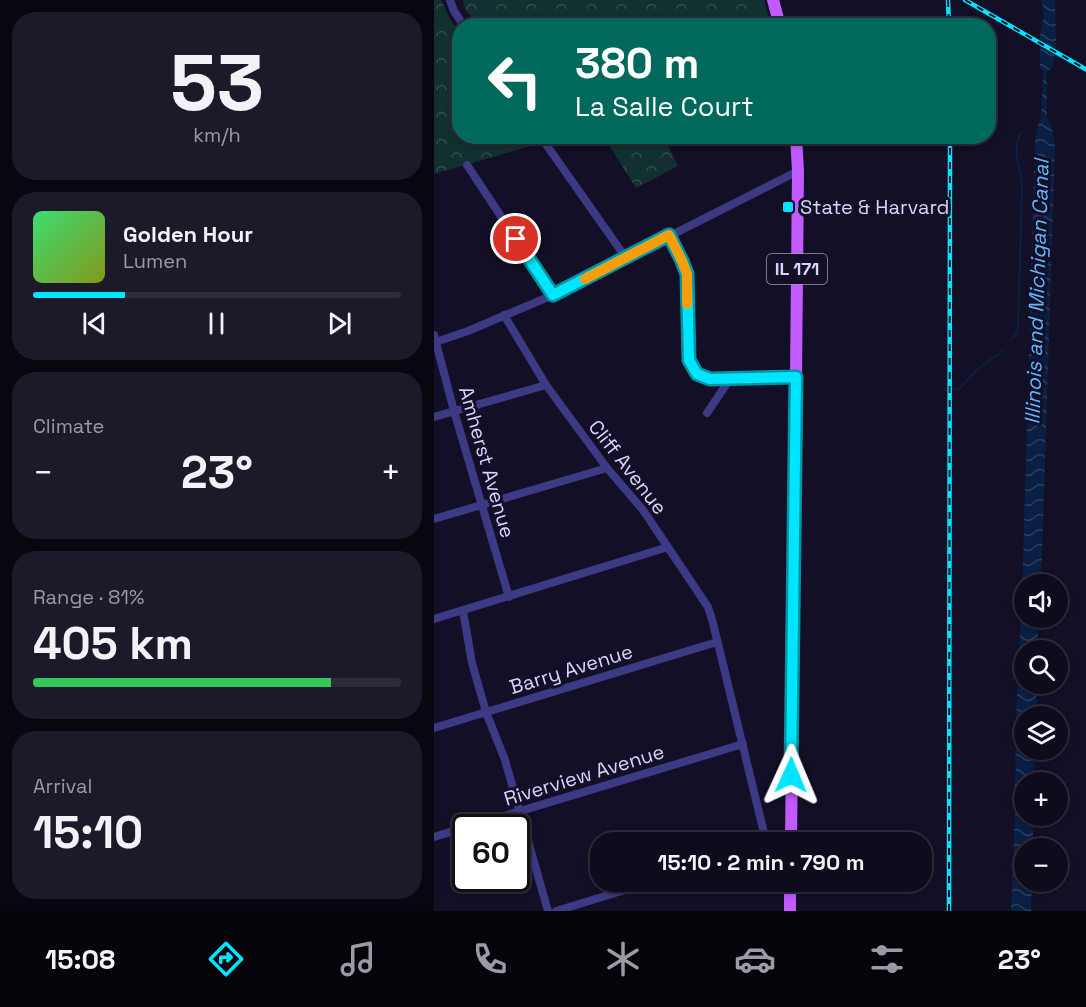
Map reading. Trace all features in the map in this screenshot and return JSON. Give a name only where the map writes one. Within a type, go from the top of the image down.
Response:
[{"type":"main road","points":[[773,0],[778,18]]},
{"type":"main road","name":"IL 171","points":[[791,832],[797,144]]},
{"type":"main road","points":[[790,892],[790,911]]},
{"type":"street","points":[[450,0],[459,18]]},
{"type":"street","points":[[546,144],[626,258]]},
{"type":"street","points":[[467,165],[553,295]]},
{"type":"street","points":[[435,339],[468,331],[553,295],[798,171]]},
{"type":"street","points":[[669,235],[687,274],[689,360],[697,374],[710,379],[796,377]]},
{"type":"street","name":"Cliff Avenue","points":[[504,315],[546,385],[607,468],[643,510],[708,607],[764,832]]},
{"type":"street","name":"Amherst Avenue","points":[[435,339],[509,597]]},
{"type":"street","points":[[707,413],[730,379]]},
{"type":"street","points":[[434,417],[546,385]]},
{"type":"street","points":[[434,519],[607,468]]},
{"type":"street","points":[[434,619],[668,547]]},
{"type":"street","points":[[463,610],[472,663],[520,812],[548,911]]},
{"type":"street","name":"Barry Avenue","points":[[434,728],[717,642]]},
{"type":"street","name":"Riverview Avenue","points":[[434,837],[743,744]]},
{"type":"street","points":[[557,911],[619,892]]},
{"type":"green space","points":[[434,0],[441,0],[452,23],[452,144],[538,144],[434,174]]},
{"type":"green space","points":[[463,0],[764,0],[768,15],[767,18],[472,18],[465,10]]},
{"type":"green space","points":[[608,144],[667,144],[678,166],[636,188]]},
{"type":"water","name":"Illinois and Michigan Canal","points":[[1042,0],[1055,0],[1056,47],[1052,69],[1047,72],[1047,118],[1053,132],[1055,148],[1041,574],[1023,574],[1035,141],[1041,118],[1043,71],[1040,69],[1040,35],[1044,15]]},
{"type":"water","points":[[1020,628],[1038,628],[1038,640],[1020,640]]},
{"type":"water","points":[[1017,694],[1037,694],[1036,706],[1016,706]]},
{"type":"water","points":[[1015,760],[1035,760],[1034,772],[1016,772]]},
{"type":"water","points":[[1015,826],[1033,826],[1033,838],[1014,838]]},
{"type":"water","points":[[1014,839],[1014,892],[1032,892],[1031,911],[1011,911]]},
{"type":"waterway","name":"Illinois and Michigan Canal","points":[[1011,340],[1018,329],[1022,186],[1016,151],[1022,131]]},
{"type":"waterway","points":[[945,390],[959,389],[977,370],[1002,351]]},
{"type":"railway","points":[[948,0],[949,18]]},
{"type":"railway","points":[[965,0],[1087,70]]},
{"type":"railway","points":[[949,911],[950,144]]},
{"type":"slow traffic","points":[[585,279],[669,235],[687,274],[687,304]]},
{"type":"place","name":"State & Harvard","points":[[788,207]]},
{"type":"route","points":[[516,239],[553,295],[669,235],[687,274],[689,360],[697,374],[710,379],[796,377],[791,775]]}]
